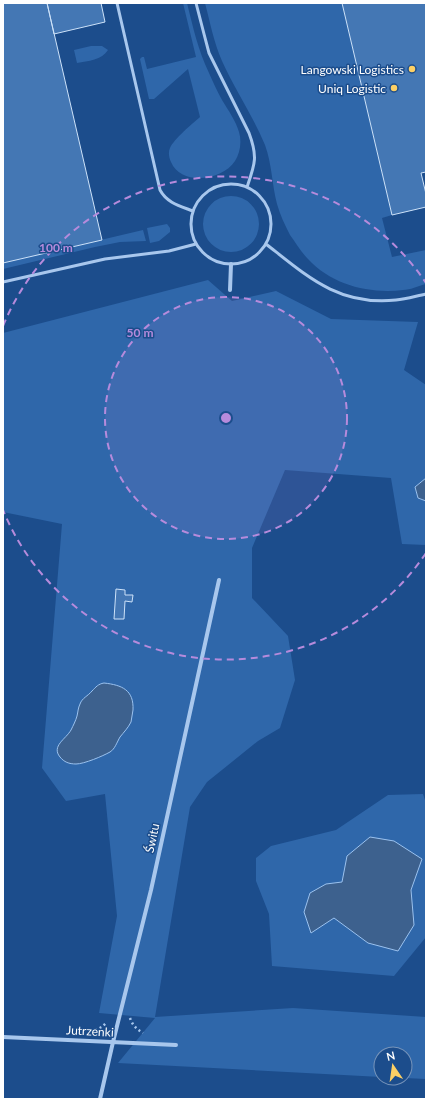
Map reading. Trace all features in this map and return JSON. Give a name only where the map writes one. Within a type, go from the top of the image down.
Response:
[{"type":"street","points":[[230,290],[231,264]]},
{"type":"street","name":"Świtu","points":[[100,1099],[112,1042],[151,890],[219,580]]},
{"type":"street","name":"Jutrzenki","points":[[3,1037],[176,1045]]},
{"type":"lane","points":[[117,3],[160,190],[162,195],[170,202],[193,211]]},
{"type":"lane","points":[[196,3],[209,53],[253,143],[255,159],[247,187]]},
{"type":"lane","points":[[223,184],[239,184],[247,187],[261,197],[269,211],[271,228],[266,244],[255,256],[239,263],[223,263],[215,260],[204,253],[196,244],[191,228],[193,211],[201,197],[215,187],[223,184]]},
{"type":"lane","points":[[3,282],[105,259],[170,251],[196,244]]},
{"type":"lane","points":[[266,244],[314,280],[330,290],[348,296],[365,299],[396,300],[426,294]]},
{"type":"path","points":[[128,1017],[135,1028],[146,1034]]},
{"type":"shaded area","points":[[183,3],[187,3],[196,38],[205,64],[218,93],[236,124],[240,140],[238,154],[235,161],[229,168],[221,173],[202,178],[192,178],[183,175],[176,170],[169,155],[170,148],[175,140],[200,117],[188,69],[154,99],[149,99],[140,59],[144,57],[147,69],[196,57]]},
{"type":"shaded area","points":[[205,3],[342,3],[392,215],[382,218],[392,257],[426,250],[426,284],[408,289],[390,291],[364,289],[352,286],[328,275],[318,268],[303,253],[290,235],[281,216],[275,197],[265,145],[219,54]]},
{"type":"shaded area","points":[[91,46],[102,46],[108,50],[98,58],[77,63],[74,50]]},
{"type":"shaded area","points":[[231,196],[246,201],[254,209],[259,224],[254,239],[246,247],[231,252],[216,247],[208,239],[203,224],[208,209],[216,201]]},
{"type":"shaded area","points":[[167,224],[170,228],[170,232],[159,241],[150,243],[147,228]]},
{"type":"shaded area","points":[[143,230],[146,241],[120,242],[3,269],[3,263]]},
{"type":"shaded area","points":[[208,280],[232,301],[276,291],[331,319],[418,322],[404,370],[426,385],[426,478],[415,487],[418,498],[426,501],[426,545],[402,544],[391,478],[285,470],[252,548],[252,598],[288,636],[295,680],[280,728],[258,741],[207,782],[190,807],[155,1017],[293,1008],[426,1017],[426,1079],[413,1078],[413,1046],[373,1046],[373,1077],[118,1063],[155,1018],[99,1013],[117,916],[105,794],[66,801],[42,768],[62,524],[3,512],[3,333]]},
{"type":"shaded area","points":[[426,478],[426,501],[418,498],[415,487]]},
{"type":"shaded area","points":[[104,683],[121,687],[129,693],[133,703],[131,722],[112,751],[84,763],[71,764],[60,757],[57,749],[58,746],[71,730],[82,700],[97,686]]},
{"type":"shaded area","points":[[423,794],[426,803],[426,937],[394,976],[272,966],[269,914],[256,881],[256,858],[271,846],[336,830],[388,795]]},
{"type":"shaded area","points":[[370,837],[394,841],[422,859],[411,890],[414,925],[398,951],[368,943],[334,918],[311,933],[304,912],[310,893],[326,884],[342,882],[347,856]]},
{"type":"building","points":[[3,3],[47,3],[102,240],[3,263]]},
{"type":"building","points":[[47,3],[101,3],[105,22],[54,34]]},
{"type":"building","name":"Uniq Logistic","points":[[342,3],[426,3],[426,172],[421,173],[426,194],[426,207],[392,215]]},
{"type":"building","points":[[116,589],[125,590],[125,595],[133,595],[132,602],[125,601],[124,619],[114,619]]},
{"type":"place","name":"Langowski Logistics","points":[[412,69]]},
{"type":"place","name":"Uniq Logistic","points":[[394,88]]}]
